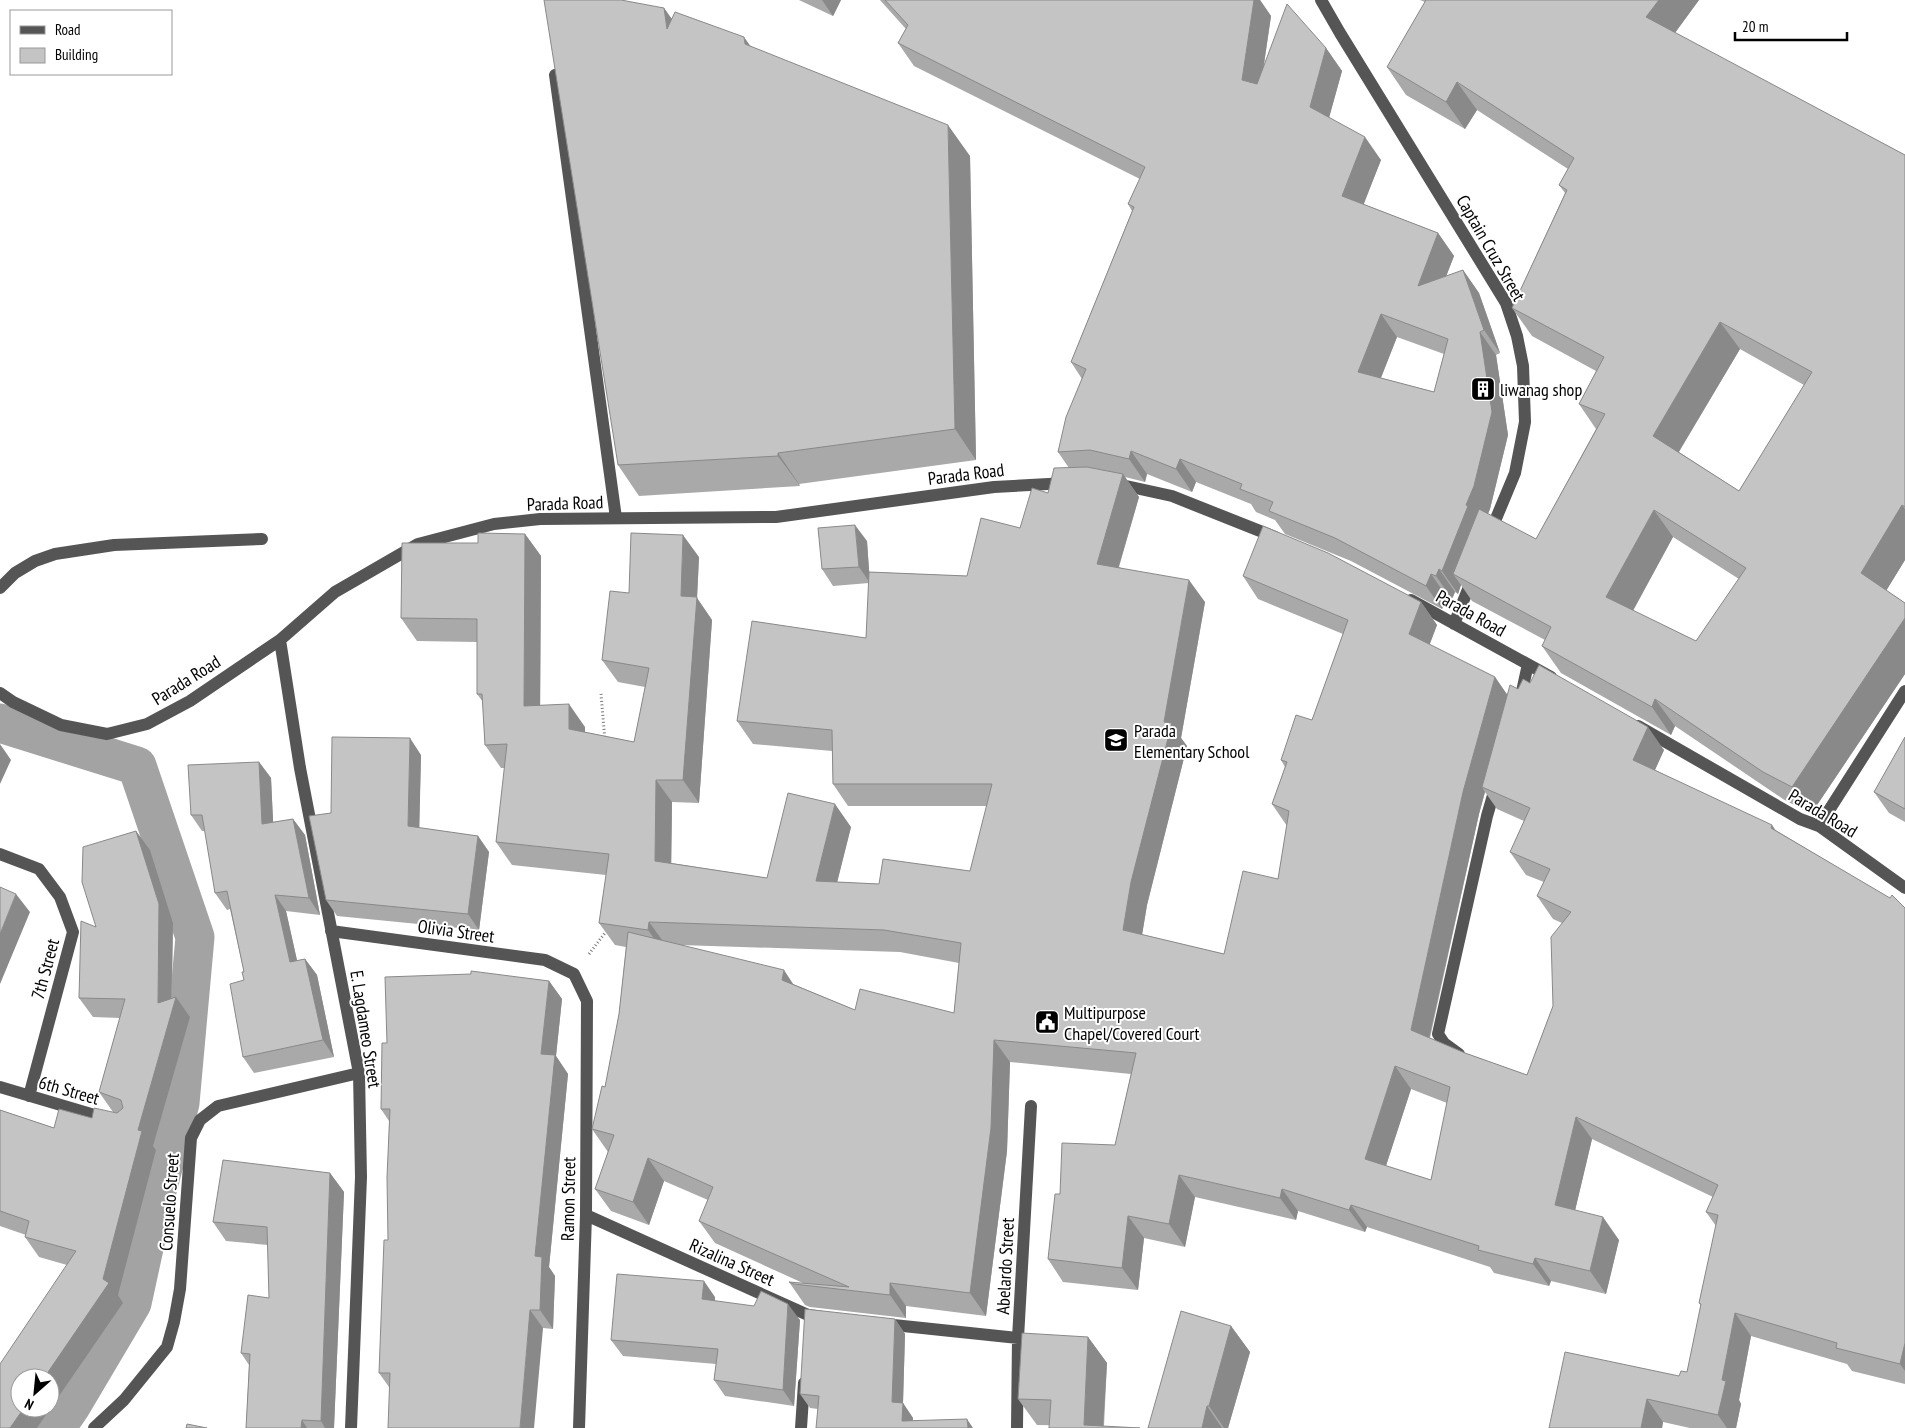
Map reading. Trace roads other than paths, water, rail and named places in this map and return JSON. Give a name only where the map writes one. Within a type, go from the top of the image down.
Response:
[{"type":"street","name":"Captain Cruz Street","points":[[1321,0],[1506,303],[1517,336],[1523,366],[1524,422],[1515,473],[1486,544]]},
{"type":"street","points":[[555,75],[616,518]]},
{"type":"street","points":[[1104,481],[1172,496],[1290,544]]},
{"type":"street","name":"Parada Road","points":[[0,693],[13,702],[60,725],[107,734],[147,724],[190,701],[280,640],[335,592],[418,544],[494,524],[540,519],[776,517],[994,486],[1084,482]]},
{"type":"street","points":[[0,588],[15,573],[35,561],[71,551],[144,543],[262,539]]},
{"type":"street","points":[[1454,624],[1479,562]]},
{"type":"street","name":"Parada Road","points":[[1397,593],[1559,682]]},
{"type":"street","name":"E. Lagdameo Street","points":[[280,640],[300,768],[360,1073],[361,1177],[350,1428]]},
{"type":"street","points":[[1517,710],[1528,664]]},
{"type":"street","points":[[1819,826],[1905,691]]},
{"type":"street","name":"Parada Road","points":[[1626,719],[1800,819],[1819,826],[1905,888]]},
{"type":"street","points":[[1468,1061],[1444,1043],[1438,1034],[1487,816],[1500,772]]},
{"type":"street","name":"7th Street","points":[[0,854],[39,869],[60,898],[73,932],[29,1096]]},
{"type":"street","name":"Olivia Street","points":[[331,931],[545,960],[574,974]]},
{"type":"street","name":"Ramon Street","points":[[574,974],[587,1001],[586,1215],[580,1428]]},
{"type":"street","name":"Consuelo Street","points":[[94,1428],[133,1389],[167,1347],[180,1289],[191,1138],[200,1120],[218,1106],[360,1073]]},
{"type":"street","name":"6th Street","points":[[0,1087],[120,1122]]},
{"type":"street","name":"Abelardo Street","points":[[1017,1428],[1018,1338],[1031,1106]]},
{"type":"street","name":"Rizalina Street","points":[[586,1215],[808,1320],[836,1318]]},
{"type":"street","points":[[875,1322],[1018,1338]]},
{"type":"street","points":[[801,1428],[805,1372]]},
{"type":"waterway","points":[[0,723],[137,766],[195,937],[180,1103],[154,1202],[132,1303],[56,1428]]},
{"type":"place","name":"liwanag shop","points":[[1483,389]]},
{"type":"place","name":"Parada Elementary School","points":[[1116,740]]},
{"type":"place","name":"Multipurpose Chapel/Covered Court","points":[[1047,1022]]}]
